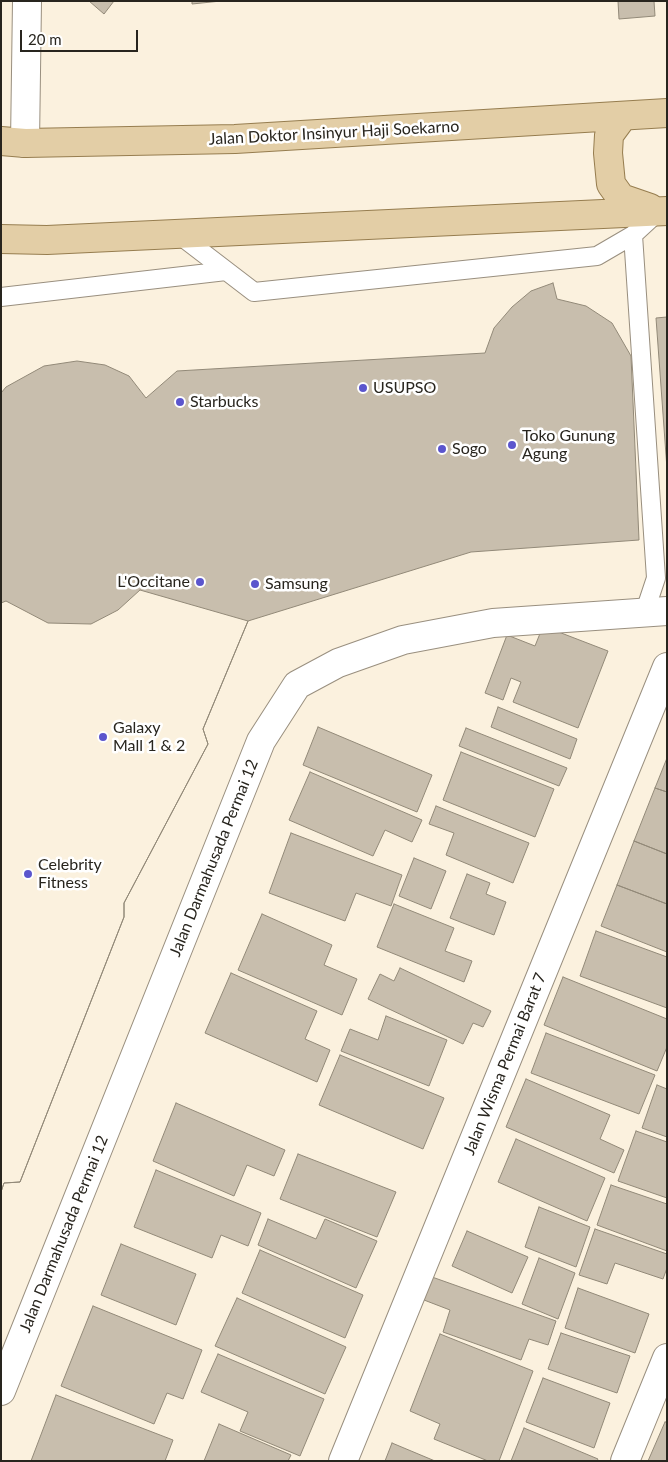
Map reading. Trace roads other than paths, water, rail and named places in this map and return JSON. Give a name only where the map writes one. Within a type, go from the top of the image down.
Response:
[{"type":"main road","name":"Jalan Doktor Insinyur Haji Soekarno","points":[[13,142],[236,139],[667,113]]},
{"type":"main road","points":[[623,116],[609,135],[608,153],[611,184],[621,198],[663,211]]},
{"type":"main road","points":[[1,239],[47,240],[663,211]]},
{"type":"street","points":[[13,142],[27,1]]},
{"type":"street","name":"Jalan Darmahusada Permai 12","points":[[1,1391],[261,741],[297,686],[338,663],[403,640],[493,623],[656,611]]},
{"type":"street","name":"Jalan Wisma Permai Barat 7","points":[[343,1461],[667,667]]},
{"type":"street","points":[[625,1461],[667,1358]]},
{"type":"lane","points":[[177,233],[254,292],[597,256],[633,236],[663,211]]},
{"type":"lane","points":[[633,236],[656,578],[656,611]]},
{"type":"lane","points":[[1,297],[226,271]]},
{"type":"place","name":"USUPSO","points":[[363,388]]},
{"type":"place","name":"Starbucks","points":[[180,402]]},
{"type":"place","name":"Toko Gunung Agung","points":[[512,445]]},
{"type":"place","name":"Sogo","points":[[442,449]]},
{"type":"place","name":"L'Occitane","points":[[200,582]]},
{"type":"place","name":"Samsung","points":[[255,584]]},
{"type":"place","name":"Galaxy Mall 1 & 2","points":[[103,737]]},
{"type":"place","name":"Celebrity Fitness","points":[[28,874]]}]
